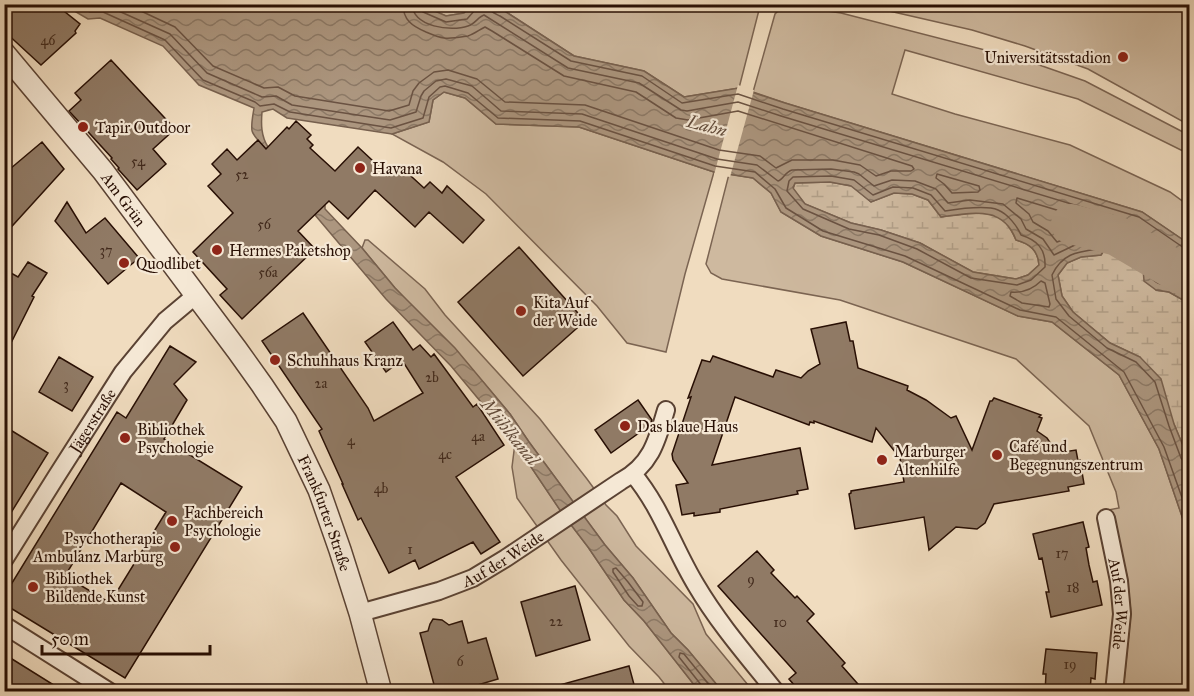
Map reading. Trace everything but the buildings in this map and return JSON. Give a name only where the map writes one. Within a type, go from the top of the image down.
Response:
[{"type":"street","name":"Am Grün","points":[[4,53],[103,171],[237,350]]},
{"type":"street","name":"Jägerstraße","points":[[4,560],[123,372],[165,321],[196,295]]},
{"type":"street","name":"Frankfurter Straße","points":[[237,350],[286,421],[319,490],[360,613],[381,692]]},
{"type":"street","name":"Auf der Weide","points":[[360,613],[439,591],[473,578],[537,538],[633,474],[648,458],[666,410]]},
{"type":"street","points":[[633,474],[646,489],[696,585],[720,622],[776,692]]},
{"type":"street","name":"Auf der Weide","points":[[1106,518],[1119,581],[1122,614],[1114,692]]},
{"type":"street","points":[[4,625],[110,692]]},
{"type":"green space","points":[[756,4],[759,10],[739,88],[684,97],[644,71],[574,56],[503,10],[489,5]]},
{"type":"green space","points":[[419,5],[472,5],[464,13],[446,16]]},
{"type":"green space","points":[[786,5],[841,13],[1028,61],[1085,81],[1183,132],[1189,136],[1189,154],[1078,99],[905,50],[892,94],[955,114],[1070,145],[1170,192],[1189,206],[1189,244],[1142,212],[753,92],[775,14]]},
{"type":"green space","name":"Universitätsstadion","points":[[863,5],[1189,5],[1189,125],[1088,69],[972,30]]},
{"type":"green space","points":[[444,92],[465,98],[496,124],[579,127],[714,172],[666,352],[627,343],[597,306],[486,194],[443,162],[392,134],[429,122],[433,100]]},
{"type":"green space","points":[[729,174],[753,178],[771,193],[781,212],[821,236],[903,262],[1018,316],[1052,322],[1119,375],[1159,449],[1187,531],[1190,554],[1189,691],[1123,691],[1131,613],[1127,576],[1108,510],[1119,508],[1116,492],[1089,426],[1016,359],[840,300],[722,279],[711,273],[706,264]]},
{"type":"green space","points":[[830,182],[852,186],[871,202],[894,193],[912,194],[928,200],[941,217],[976,213],[995,215],[1005,222],[1016,240],[1032,248],[1037,255],[1039,265],[1028,275],[1016,279],[973,272],[920,243],[851,223],[805,204],[793,189],[795,183]]},
{"type":"green space","points":[[365,240],[368,240],[425,289],[445,315],[540,419],[617,516],[636,546],[693,604],[706,634],[753,691],[722,691],[671,633],[633,578],[605,545],[510,414],[395,288],[362,248]]},
{"type":"green space","points":[[1111,240],[1128,241],[1140,250],[1145,257],[1143,268],[1156,290],[1169,292],[1183,300],[1189,300],[1189,468],[1186,453],[1174,424],[1140,357],[1110,343],[1073,312],[1062,296],[1058,275],[1067,263],[1081,257],[1101,255]]},
{"type":"green space","points":[[515,443],[624,600],[644,621],[699,691],[670,691],[629,646],[561,560],[517,498],[512,467]]},
{"type":"water","points":[[419,4],[446,16],[464,13],[472,5],[489,5],[503,10],[574,56],[644,71],[684,97],[739,88],[1142,212],[1189,244],[1189,300],[1183,300],[1169,292],[1156,290],[1144,281],[1145,257],[1135,245],[1122,240],[1111,240],[1101,255],[1081,257],[1067,263],[1058,275],[1062,296],[1073,312],[1110,343],[1140,357],[1161,379],[1189,468],[1189,554],[1187,531],[1159,449],[1119,375],[1052,322],[1018,316],[903,262],[821,236],[781,212],[771,193],[753,178],[714,172],[579,127],[496,124],[465,98],[444,92],[433,100],[429,122],[392,134],[287,118],[273,109],[262,112],[262,130],[268,147],[266,149],[252,131],[254,108],[199,85],[163,46],[100,18],[88,19],[64,5]],"holes":[[[830,182],[851,186],[871,202],[894,193],[912,194],[928,200],[941,217],[975,213],[995,216],[1003,221],[1016,240],[1032,248],[1037,255],[1039,265],[1028,275],[1016,279],[973,272],[920,243],[851,223],[805,204],[793,188],[795,183]]]},
{"type":"water","name":"Mühlkanal","points":[[325,203],[325,209],[362,248],[395,288],[455,348],[510,414],[605,545],[633,578],[671,633],[722,691],[699,691],[644,621],[624,600],[515,443],[451,366],[386,299],[310,209]]},
{"type":"pier","points":[[738,85],[754,90],[730,177],[714,175]]},
{"type":"waterway","name":"Lahn","points":[[1071,224],[1117,236],[1190,279]]},
{"type":"place","name":"Universitätsstadion","points":[[1123,57]]},
{"type":"place","name":"Tapir Outdoor","points":[[83,127]]},
{"type":"place","name":"Havana","points":[[360,168]]},
{"type":"place","name":"Hermes Paketshop","points":[[217,250]]},
{"type":"place","name":"Quodlibet","points":[[124,263]]},
{"type":"place","name":"Kita Auf der Weide","points":[[521,311]]},
{"type":"place","name":"Schuhhaus Kranz","points":[[275,360]]},
{"type":"place","name":"Das blaue Haus","points":[[625,426]]},
{"type":"place","name":"Bibliothek Psychologie","points":[[125,438]]},
{"type":"place","name":"Café und Begegnungszentrum","points":[[997,455]]},
{"type":"place","name":"Marburger Altenhilfe","points":[[882,460]]},
{"type":"place","name":"Fachbereich Psychologie","points":[[172,521]]},
{"type":"place","name":"Psychotherapie Ambulanz Marburg","points":[[175,547]]},
{"type":"place","name":"Bibliothek Bildende Kunst","points":[[33,587]]}]
